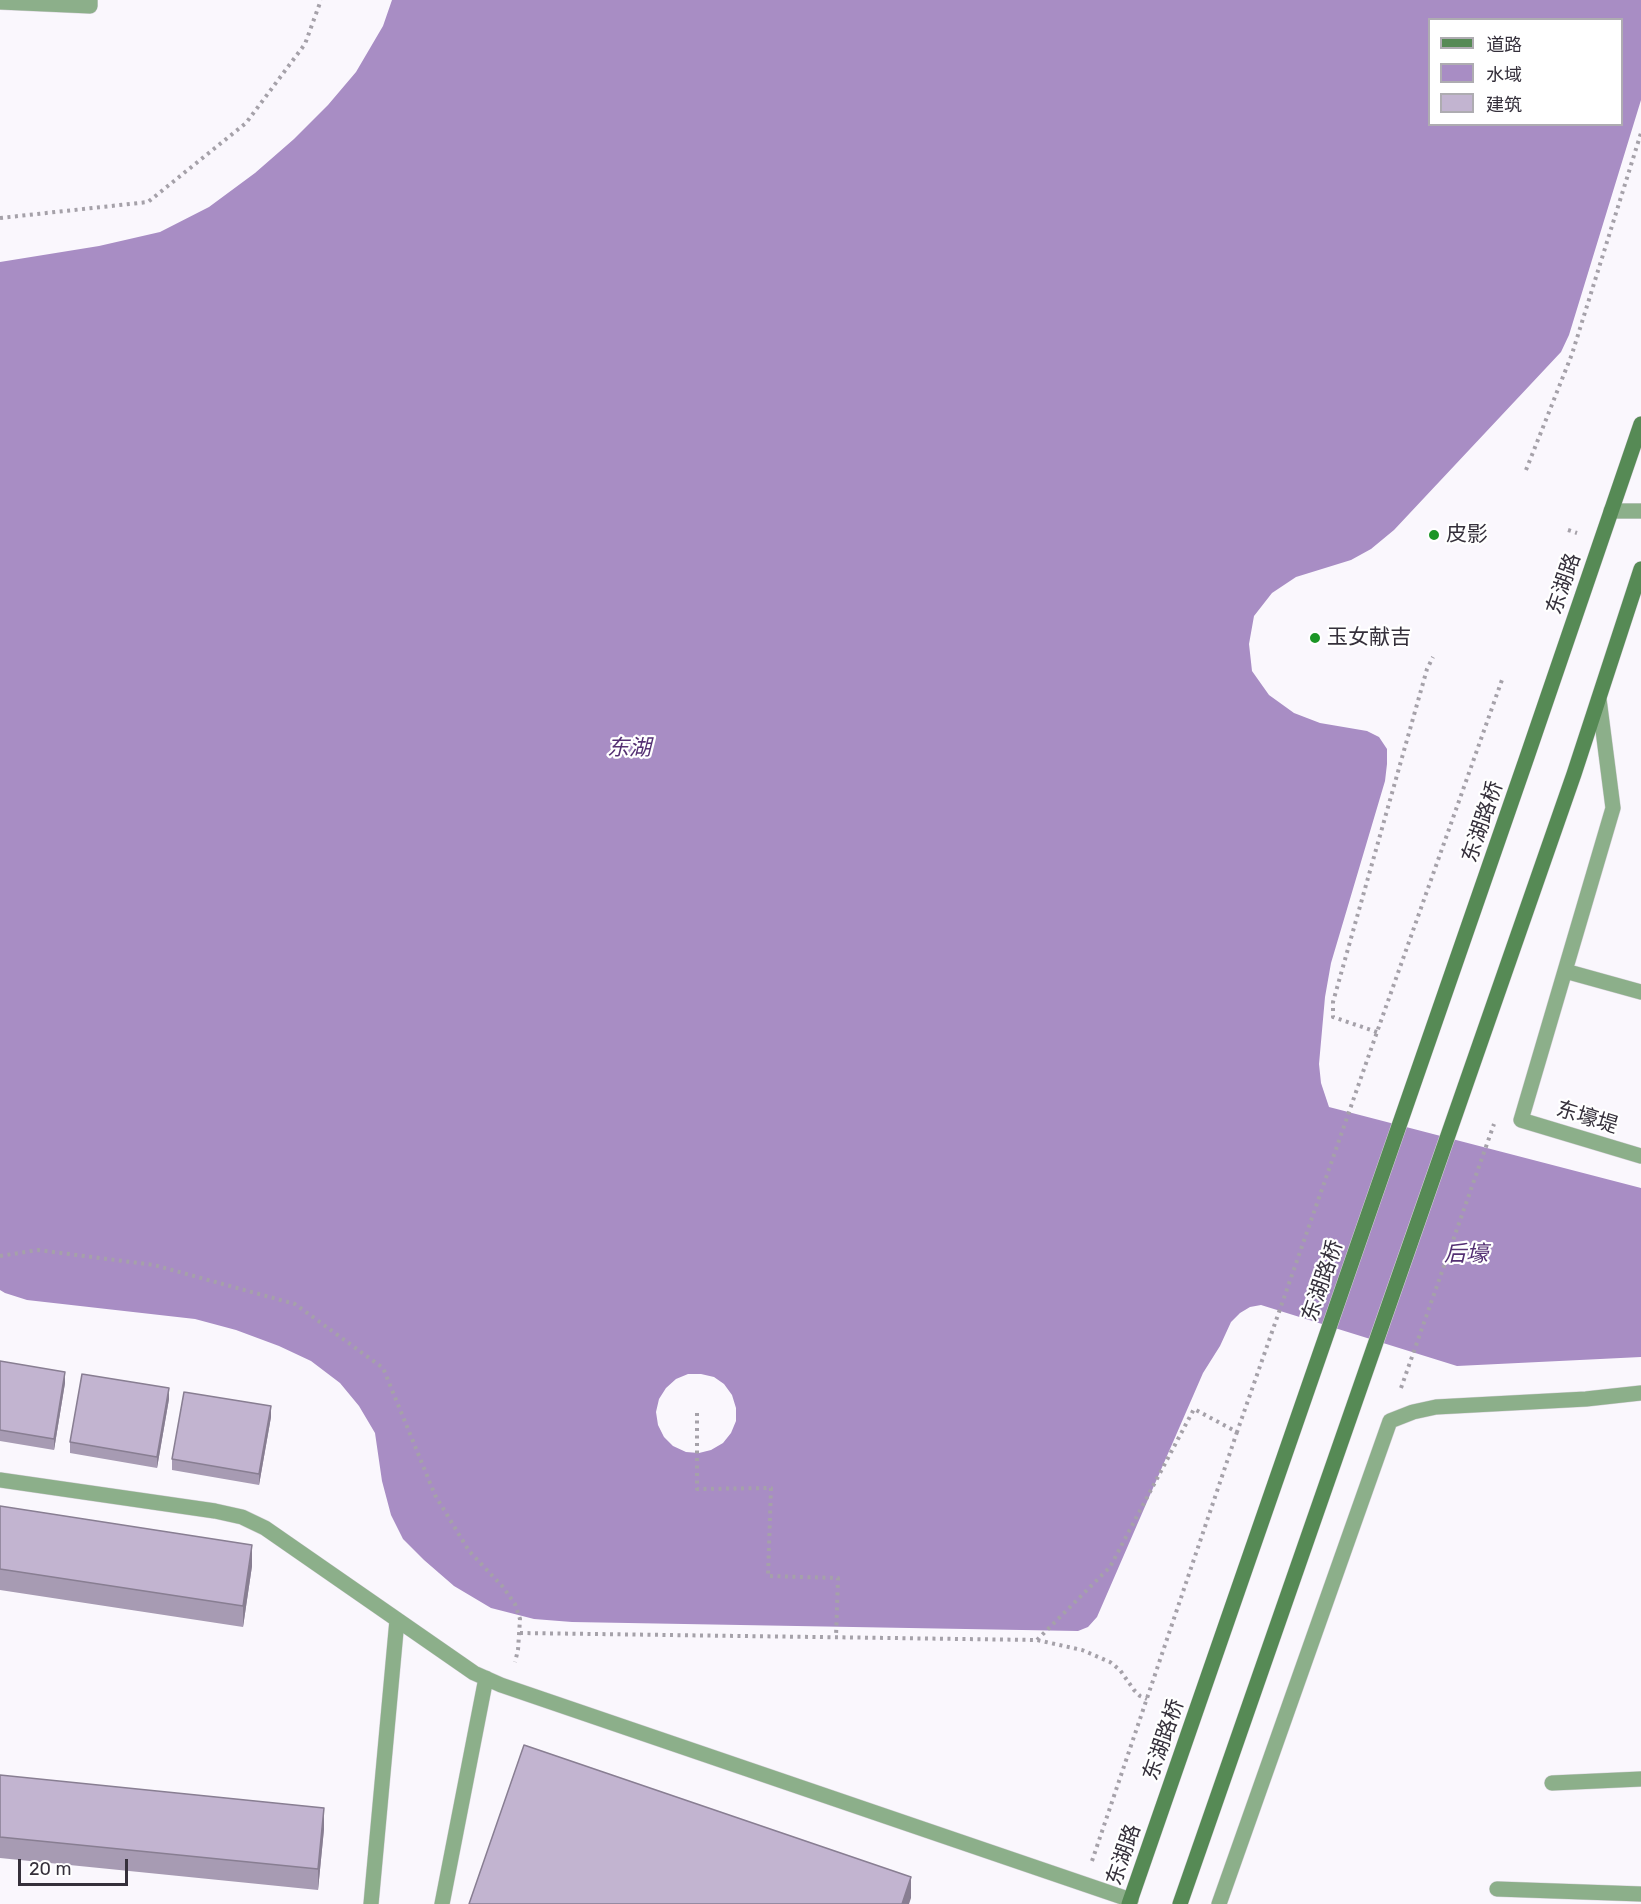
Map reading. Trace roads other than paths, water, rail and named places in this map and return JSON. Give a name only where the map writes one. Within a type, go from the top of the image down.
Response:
[{"type":"main road","name":"东湖路","points":[[1527,757],[1641,424]]},
{"type":"main road","points":[[1180,1904],[1574,774],[1641,569]]},
{"type":"main road","name":"东湖路桥","points":[[1159,1819],[1527,757]]},
{"type":"main road","name":"东湖路","points":[[1130,1902],[1159,1819]]},
{"type":"street","points":[[0,2],[90,6],[90,0]]},
{"type":"street","points":[[1611,511],[1641,511]]},
{"type":"street","points":[[1599,699],[1612,808],[1565,971],[1641,992]]},
{"type":"street","name":"东壕堤","points":[[1565,971],[1521,1120],[1641,1156]]},
{"type":"street","points":[[1219,1904],[1390,1420],[1436,1407],[1586,1399],[1641,1393]]},
{"type":"street","points":[[0,1480],[215,1511],[242,1517],[265,1528],[474,1673],[507,1687],[1084,1884],[1130,1902]]},
{"type":"street","points":[[371,1904],[397,1620]]},
{"type":"street","points":[[442,1904],[486,1678]]},
{"type":"street","points":[[1552,1783],[1641,1779]]},
{"type":"street","points":[[1497,1889],[1641,1894]]},
{"type":"water","name":"东湖","points":[[392,0],[1641,0],[1641,100],[1569,335],[1561,352],[1394,530],[1371,549],[1351,560],[1296,577],[1272,593],[1254,616],[1249,644],[1252,671],[1269,695],[1294,713],[1320,723],[1367,731],[1379,737],[1387,749],[1385,781],[1331,963],[1325,997],[1319,1064],[1321,1083],[1329,1107],[1641,1188],[1641,1357],[1457,1366],[1261,1305],[1250,1307],[1231,1322],[1220,1346],[1203,1373],[1097,1617],[1088,1627],[1078,1631],[572,1622],[534,1619],[491,1608],[454,1586],[403,1539],[391,1515],[382,1481],[375,1433],[359,1406],[340,1383],[311,1361],[236,1330],[195,1319],[27,1300],[0,1290],[0,262],[99,246],[160,232],[209,207],[255,173],[294,139],[328,105],[356,72],[383,26]],"holes":[[[688,1374],[714,1377],[724,1384],[732,1395],[736,1408],[736,1421],[731,1433],[723,1443],[711,1450],[699,1453],[686,1452],[673,1446],[664,1437],[658,1425],[656,1412],[659,1399],[676,1379]]]},
{"type":"place","name":"皮影","points":[[1434,535]]},
{"type":"place","name":"玉女献吉","points":[[1315,638]]},
{"type":"water label","name":"后壕","points":[[1466,1255]]}]
